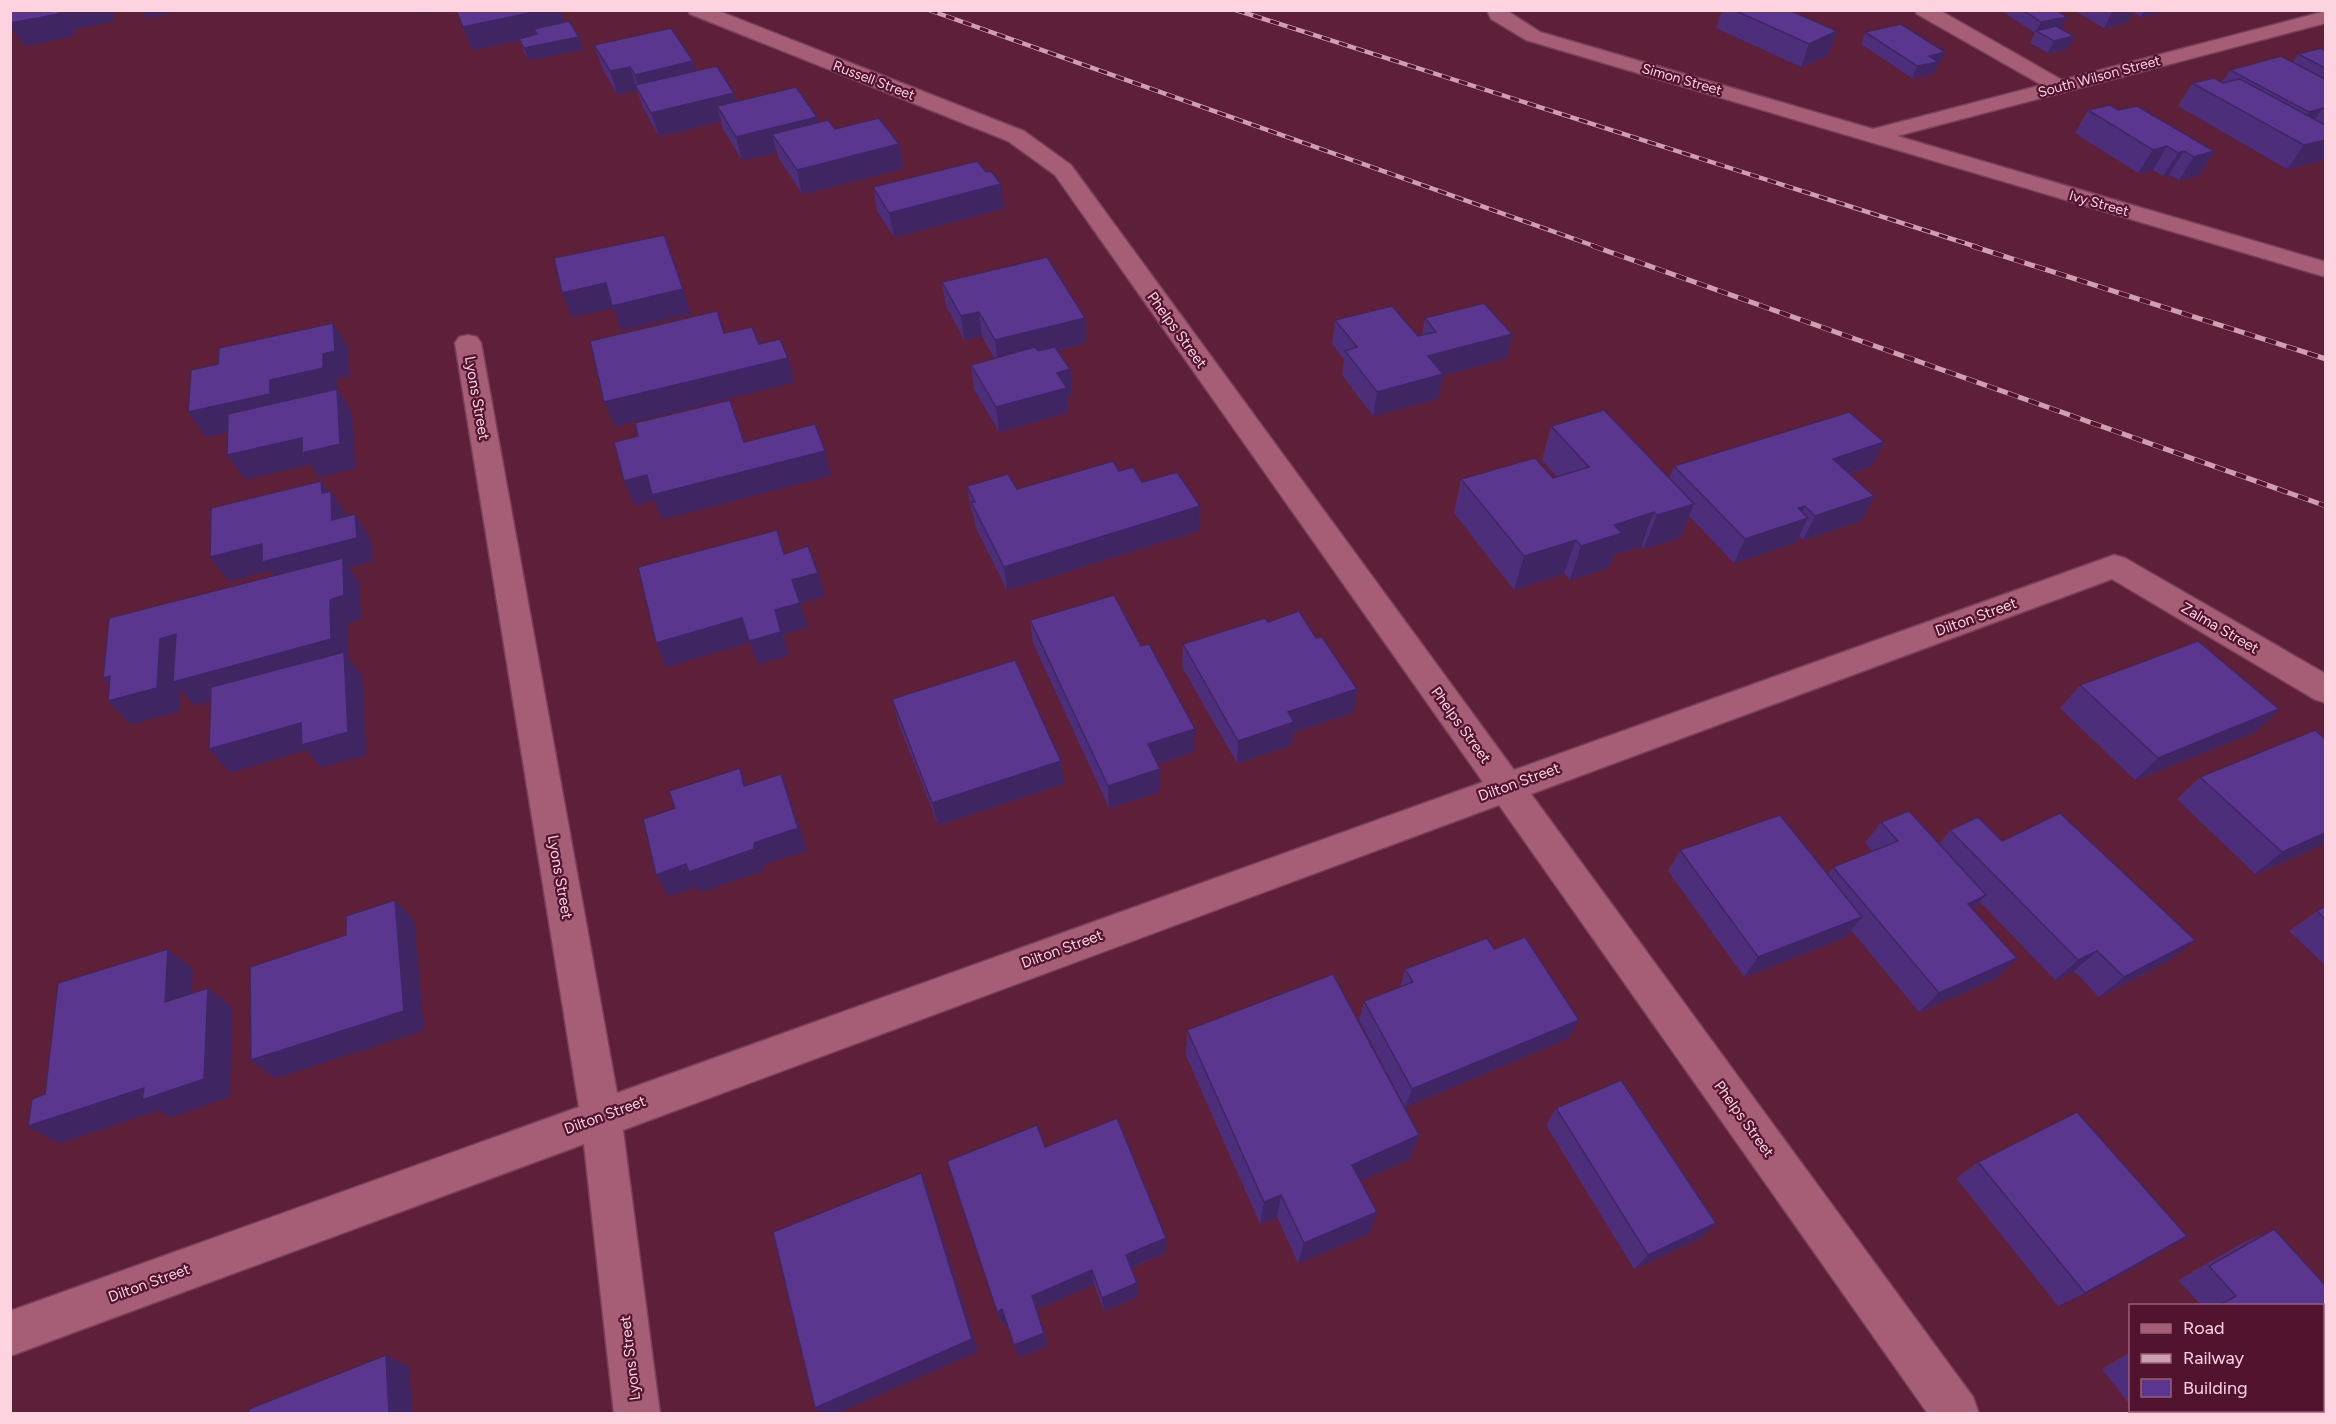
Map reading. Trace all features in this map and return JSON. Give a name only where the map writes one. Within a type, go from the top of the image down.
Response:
[{"type":"street","name":"Russell Street","points":[[697,10],[1016,136],[1046,157]]},
{"type":"street","name":"Simon Street","points":[[1496,10],[1498,15],[1533,36],[1873,136]]},
{"type":"street","points":[[1924,10],[2058,86]]},
{"type":"street","name":"South Wilson Street","points":[[1873,136],[2325,17]]},
{"type":"street","name":"Ivy Street","points":[[1873,136],[2325,270]]},
{"type":"street","name":"Phelps Street","points":[[1046,157],[1063,170],[1956,1413]]},
{"type":"street","name":"Lyons Street","points":[[468,343],[601,1117],[637,1413]]},
{"type":"street","name":"Dilton Street","points":[[10,1334],[2114,566]]},
{"type":"street","name":"Zalma Street","points":[[2114,566],[2325,690]]},
{"type":"building","points":[[10,10],[59,10],[59,14],[10,23]]},
{"type":"building","points":[[456,10],[543,10],[463,27]]},
{"type":"building","points":[[1734,10],[1789,10],[1837,31],[1809,44]]},
{"type":"building","points":[[2023,10],[2056,10],[2067,17],[2041,22]]},
{"type":"building","points":[[569,21],[579,37],[524,48],[519,39],[537,34],[534,29]]},
{"type":"building","points":[[1901,24],[1945,52],[1929,56],[1938,62],[1917,66],[1865,32]]},
{"type":"building","points":[[2056,26],[2074,36],[2054,41],[2036,31]]},
{"type":"building","points":[[671,28],[693,61],[635,75],[630,67],[610,71],[594,45]]},
{"type":"building","points":[[2321,48],[2325,51],[2325,68],[2298,54]]},
{"type":"building","points":[[2281,56],[2325,79],[2325,109],[2309,112],[2230,70]]},
{"type":"building","points":[[717,66],[734,93],[651,113],[635,85]]},
{"type":"building","points":[[2214,78],[2223,83],[2240,79],[2325,125],[2325,140],[2304,145],[2192,83]]},
{"type":"building","points":[[796,87],[817,117],[736,137],[717,106]]},
{"type":"building","points":[[2110,105],[2118,110],[2137,106],[2214,151],[2194,157],[2184,151],[2178,153],[2167,146],[2153,150],[2088,110]]},
{"type":"building","points":[[879,118],[899,144],[797,170],[772,134],[828,120],[835,129]]},
{"type":"building","points":[[977,161],[986,172],[991,171],[1001,184],[889,213],[873,187]]},
{"type":"building","points":[[664,235],[683,289],[612,306],[606,283],[562,293],[554,258]]},
{"type":"building","points":[[1047,257],[1085,318],[995,340],[979,312],[961,316],[942,282]]},
{"type":"building","points":[[1484,303],[1512,334],[1428,356],[1443,374],[1377,392],[1345,351],[1357,347],[1335,320],[1392,306],[1418,336],[1436,332],[1425,318]]},
{"type":"building","points":[[717,311],[724,333],[752,327],[759,344],[780,339],[788,358],[604,402],[590,341]]},
{"type":"building","points":[[333,323],[335,351],[323,354],[323,368],[270,380],[270,394],[188,412],[191,370],[218,364],[219,348]]},
{"type":"building","points":[[1035,347],[1038,351],[1055,347],[1070,369],[1057,373],[1067,388],[996,407],[971,365]]},
{"type":"building","points":[[337,389],[340,444],[302,453],[302,438],[227,455],[228,414]]},
{"type":"building","points":[[730,400],[744,442],[815,424],[825,451],[652,495],[647,475],[624,481],[614,442],[638,436],[635,423]]},
{"type":"building","points":[[1604,410],[1694,504],[1657,515],[1654,512],[1614,525],[1622,533],[1581,546],[1576,540],[1524,556],[1461,479],[1535,458],[1553,478],[1589,467],[1551,426]]},
{"type":"building","points":[[1849,412],[1884,442],[1833,459],[1874,496],[1815,516],[1805,506],[1798,508],[1808,518],[1745,539],[1674,466]]},
{"type":"building","points":[[1113,461],[1119,471],[1133,467],[1142,482],[1177,472],[1200,506],[1004,567],[971,502],[975,502],[967,486],[1008,474],[1017,489]]},
{"type":"building","points":[[321,481],[322,493],[331,491],[332,520],[355,514],[357,538],[262,562],[262,544],[210,557],[211,508]]},
{"type":"building","points":[[777,530],[784,554],[808,546],[818,573],[792,580],[800,603],[775,610],[781,632],[749,641],[742,618],[656,643],[638,567]]},
{"type":"building","points":[[343,558],[344,595],[330,600],[331,639],[173,682],[176,634],[160,639],[157,688],[108,701],[110,676],[103,678],[109,618]]},
{"type":"building","points":[[1114,595],[1141,646],[1149,644],[1195,729],[1148,744],[1160,769],[1108,786],[1030,620]]},
{"type":"building","points":[[1299,611],[1316,638],[1322,637],[1357,689],[1288,712],[1294,722],[1238,741],[1183,644],[1265,618],[1268,622]]},
{"type":"building","points":[[2198,641],[2279,709],[2158,758],[2080,685]]},
{"type":"building","points":[[344,652],[348,732],[302,745],[301,723],[209,749],[211,687]]},
{"type":"building","points":[[1015,660],[1061,761],[932,803],[892,699]]},
{"type":"building","points":[[2315,730],[2325,739],[2325,833],[2282,852],[2200,777]]},
{"type":"building","points":[[740,768],[744,786],[781,774],[798,828],[754,843],[754,849],[689,872],[686,864],[656,875],[643,819],[675,808],[669,791]]},
{"type":"building","points":[[1909,811],[1986,895],[1968,904],[2017,958],[1939,993],[1833,867],[1898,841],[1881,822]]},
{"type":"building","points":[[2060,813],[2195,940],[2124,977],[2097,951],[2078,960],[1950,830],[1978,817],[2002,841]]},
{"type":"building","points":[[1780,815],[1862,917],[1758,957],[1680,850]]},
{"type":"building","points":[[395,900],[404,1011],[251,1060],[250,967],[346,935],[346,916]]},
{"type":"building","points":[[2325,906],[2325,919],[2317,911]]},
{"type":"building","points":[[1525,937],[1579,1020],[1412,1089],[1364,1001],[1413,982],[1405,969],[1487,938],[1494,949]]},
{"type":"building","points":[[168,949],[165,1002],[208,988],[204,1079],[142,1100],[144,1088],[28,1126],[32,1099],[45,1094],[58,983]]},
{"type":"building","points":[[1333,974],[1419,1135],[1352,1165],[1377,1212],[1304,1243],[1281,1195],[1264,1202],[1187,1030]]},
{"type":"building","points":[[1621,1080],[1716,1223],[1648,1255],[1556,1108]]},
{"type":"building","points":[[2077,1112],[2187,1236],[2085,1293],[1978,1162]]},
{"type":"building","points":[[1117,1118],[1166,1238],[1126,1255],[1137,1283],[1102,1298],[1092,1270],[1032,1296],[1044,1333],[1014,1345],[1002,1309],[997,1312],[947,1161],[1037,1125],[1045,1147]]},
{"type":"building","points":[[921,1173],[972,1339],[815,1408],[773,1232]]},
{"type":"building","points":[[2274,1229],[2325,1285],[2325,1413],[2170,1413],[2324,1412],[2324,1304],[2222,1304],[2236,1296],[2209,1266]]},
{"type":"building","points":[[386,1355],[389,1413],[249,1413],[249,1409]]},
{"type":"railway","points":[[929,10],[1597,247]]},
{"type":"railway","points":[[1236,10],[1977,247]]},
{"type":"railway","points":[[1593,246],[2326,506]]},
{"type":"railway","points":[[1972,246],[2326,359]]}]
